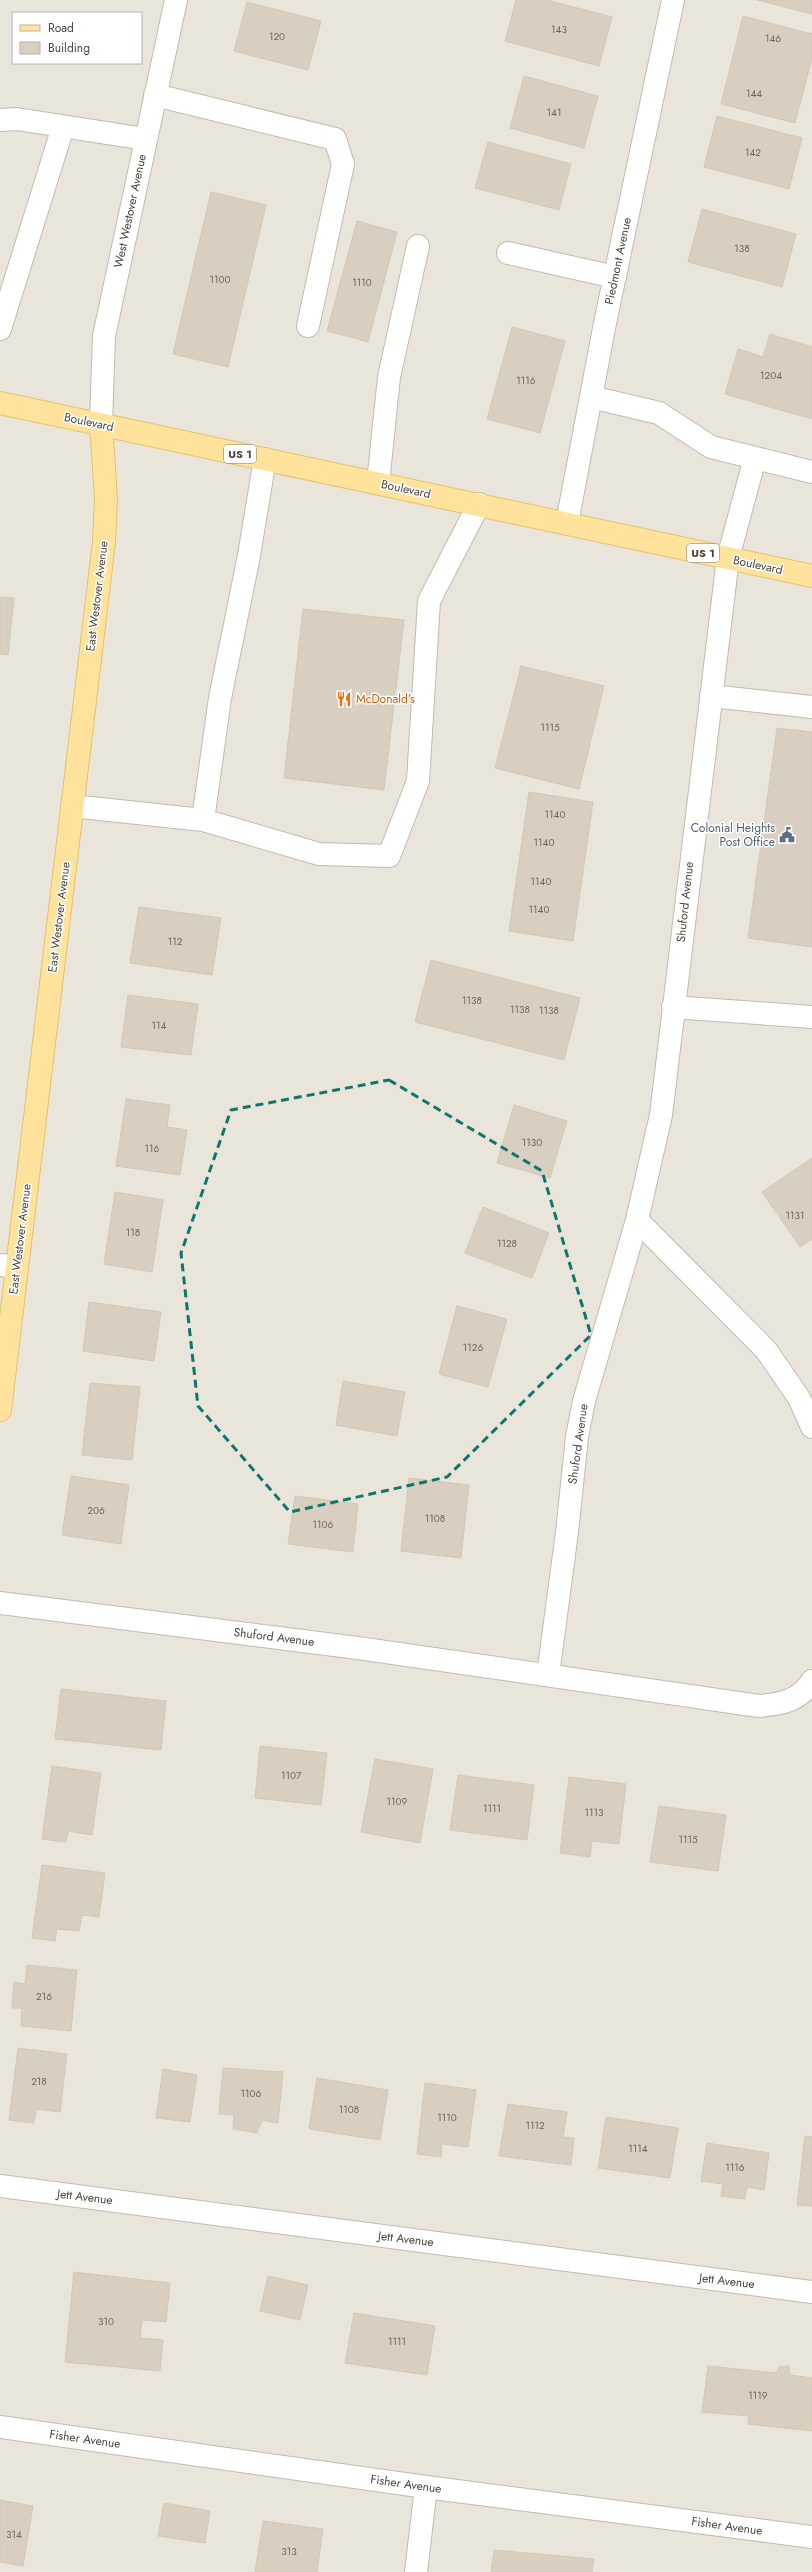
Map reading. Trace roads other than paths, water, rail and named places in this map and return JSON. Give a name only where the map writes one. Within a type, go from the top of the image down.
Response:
[{"type":"main road","name":"Boulevard","points":[[0,403],[480,504],[812,576]]},
{"type":"main road","name":"East Westover Avenue","points":[[0,1410],[9,1266],[72,806],[104,542],[106,498],[102,424]]},
{"type":"street","name":"West Westover Avenue","points":[[102,424],[104,336],[176,0]]},
{"type":"street","name":"Piedmont Avenue","points":[[567,523],[615,277],[672,0]]},
{"type":"street","points":[[155,95],[335,139],[343,164],[308,326]]},
{"type":"street","points":[[0,120],[17,119],[146,139]]},
{"type":"street","points":[[0,329],[63,126]]},
{"type":"street","points":[[378,483],[389,377],[418,246]]},
{"type":"street","points":[[508,253],[615,277]]},
{"type":"street","points":[[591,397],[659,413],[711,447],[812,472]]},
{"type":"street","name":"Shuford Avenue","points":[[548,1674],[567,1532],[577,1438],[584,1401],[637,1220],[661,1115],[728,558],[756,458]]},
{"type":"street","points":[[203,820],[220,698],[248,561],[265,459]]},
{"type":"street","points":[[72,806],[203,820],[319,854],[389,856],[418,781],[429,600],[480,504]]},
{"type":"street","points":[[711,696],[812,707]]},
{"type":"street","points":[[673,1007],[812,1017]]},
{"type":"street","points":[[637,1220],[766,1350],[799,1398],[812,1427]]},
{"type":"street","name":"Shuford Avenue","points":[[0,1604],[358,1648],[548,1674],[758,1706],[784,1704],[806,1691],[812,1681]]},
{"type":"street","name":"Jett Avenue","points":[[0,2186],[812,2292]]},
{"type":"street","name":"Fisher Avenue","points":[[0,2427],[426,2487],[812,2538]]},
{"type":"street","points":[[416,2572],[426,2487]]},
{"type":"place","name":"McDonald's","points":[[344,699]]},
{"type":"place","name":"Colonial Heights Post Office","points":[[787,835]]}]
